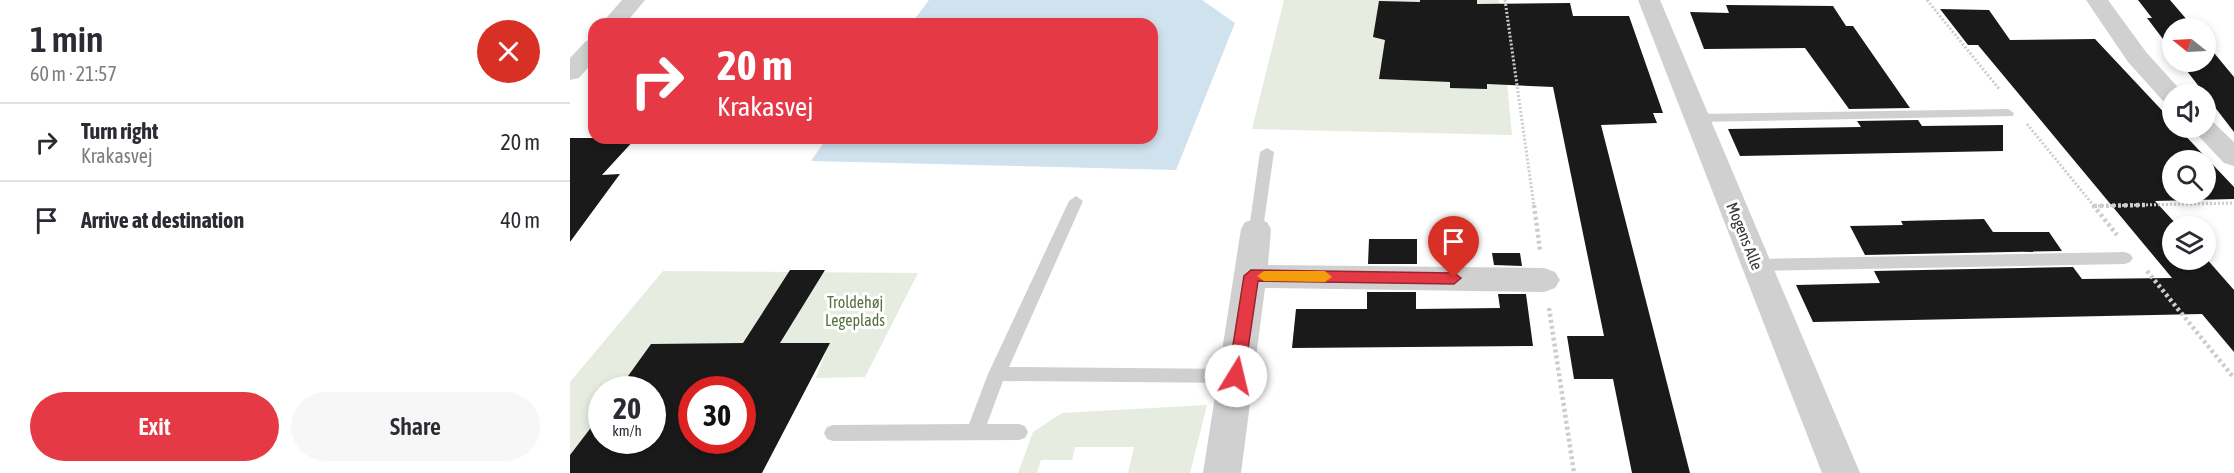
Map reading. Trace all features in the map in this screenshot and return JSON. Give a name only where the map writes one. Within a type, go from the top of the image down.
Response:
[{"type":"street","points":[[618,18],[634,0]]},
{"type":"street","name":"Mogens Alle","points":[[1649,0],[1842,473]]},
{"type":"street","points":[[2080,0],[2097,0],[2137,57],[2162,85]]},
{"type":"street","points":[[570,73],[588,53]]},
{"type":"street","points":[[2214,138],[2234,157]]},
{"type":"street","points":[[1222,473],[1256,229]]},
{"type":"street","points":[[1251,276],[1544,280]]},
{"type":"lane","points":[[1696,118],[2014,115]]},
{"type":"lane","points":[[1256,229],[1267,152]]},
{"type":"lane","points":[[975,433],[997,374],[1076,201]]},
{"type":"lane","points":[[1757,265],[2125,258]]},
{"type":"lane","points":[[997,374],[1236,376]]},
{"type":"lane","points":[[833,433],[1019,432]]},
{"type":"path","points":[[1505,0],[1544,280],[1574,473]]},
{"type":"path","points":[[1927,0],[2007,98]]},
{"type":"path","points":[[2014,115],[2123,242]]},
{"type":"path","points":[[2094,206],[2234,203]]},
{"type":"path","points":[[2145,269],[2234,378]]},
{"type":"green space","points":[[1284,0],[1499,0],[1512,135],[1252,129]]},
{"type":"green space","name":"Troldehøj Legeplads","points":[[663,271],[918,273],[865,377],[816,378],[829,343],[651,344],[628,376],[588,376],[588,430],[570,455],[570,382]]},
{"type":"green space","points":[[1207,405],[1190,473],[1128,473],[1134,447],[1075,447],[1072,460],[1041,460],[1037,473],[1018,473],[1033,432],[1062,413]]},
{"type":"water","points":[[929,0],[1202,0],[1235,23],[1176,170],[811,161],[823,144],[1158,144],[1158,18],[916,18]]},
{"type":"building","points":[[1420,0],[1477,0],[1477,4],[1570,3],[1573,16],[1629,16],[1663,113],[1653,113],[1657,123],[1601,125],[1690,473],[1632,473],[1613,379],[1574,379],[1567,336],[1604,336],[1553,87],[1487,84],[1487,89],[1450,88],[1450,82],[1379,79],[1385,40],[1373,37],[1379,1],[1420,2]]},
{"type":"building","points":[[2138,0],[2170,0],[2185,18],[2162,18],[2162,38],[2147,18],[2152,18]]},
{"type":"building","points":[[1726,5],[1833,6],[1846,26],[1853,26],[1910,108],[1849,109],[1805,48],[1704,49],[1690,12],[1729,13]]},
{"type":"building","points":[[1940,9],[1989,10],[2010,40],[2095,39],[2162,110],[2162,138],[2187,138],[2199,150],[2162,150],[2162,201],[2155,201],[2169,216],[2162,216],[2162,266],[1978,45],[1968,45]]},
{"type":"building","points":[[2216,55],[2234,77],[2234,132],[2216,109],[2216,84],[2197,84],[2188,72],[2216,72]]},
{"type":"building","points":[[1918,120],[1922,126],[2003,125],[2003,151],[1740,156],[1728,129],[1861,127],[1857,121]]},
{"type":"building","points":[[570,138],[588,138],[588,144],[630,144],[602,175],[620,174],[570,242]]},
{"type":"building","points":[[2216,168],[2234,187],[2234,199],[2216,199]]},
{"type":"building","points":[[1984,219],[1993,232],[2049,232],[2062,251],[1865,255],[1850,226],[1903,225],[1901,221]]},
{"type":"building","points":[[1369,239],[1417,239],[1417,264],[1368,264]]},
{"type":"building","points":[[1492,253],[1520,253],[1522,266],[1494,265]]},
{"type":"building","points":[[2073,267],[2082,279],[2172,278],[2165,270],[2216,270],[2234,290],[2234,352],[2202,314],[1813,322],[1796,285],[1880,283],[1874,271]]},
{"type":"building","points":[[790,270],[825,270],[780,343],[830,343],[762,473],[570,473],[570,455],[588,431],[588,454],[666,454],[666,376],[628,376],[651,344],[743,343]]},
{"type":"building","points":[[1367,292],[1416,292],[1416,309],[1500,308],[1498,294],[1526,294],[1533,346],[1292,348],[1296,309],[1367,309]]},
{"type":"slow traffic","points":[[1264,276],[1325,277]]},
{"type":"route","points":[[1236,376],[1251,276],[1454,278]]}]
